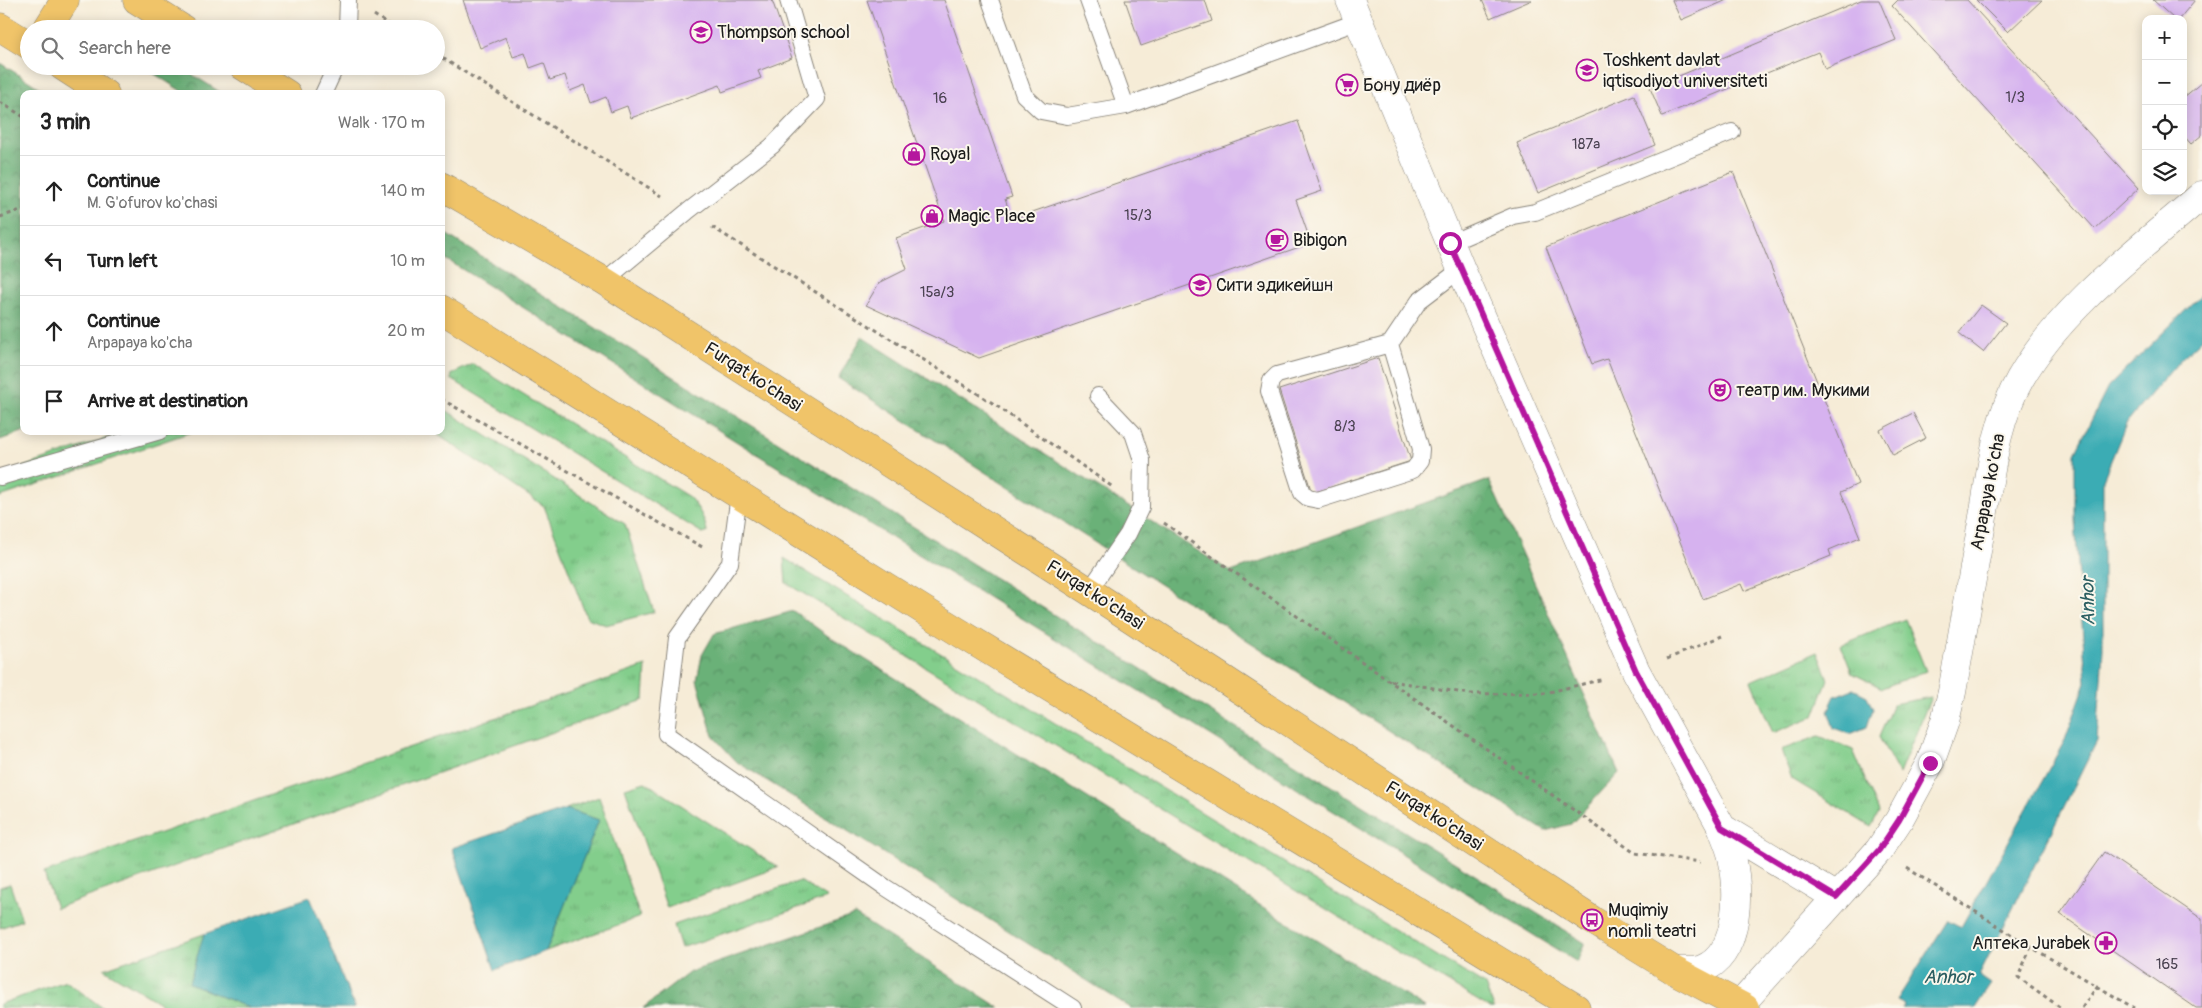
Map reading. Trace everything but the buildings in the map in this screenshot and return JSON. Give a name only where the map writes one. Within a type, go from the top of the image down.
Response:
[{"type":"main road","points":[[53,20],[65,0]]},
{"type":"main road","points":[[137,0],[169,20]]},
{"type":"main road","points":[[0,27],[20,39]]},
{"type":"main road","points":[[76,75],[99,90]]},
{"type":"main road","points":[[257,75],[281,90]]},
{"type":"main road","name":"Furqat ko'chasi","points":[[445,188],[604,281],[1089,591],[1592,920],[1675,971],[1743,1007]]},
{"type":"main road","points":[[445,311],[957,631],[1572,1007]]},
{"type":"street","points":[[1355,10],[1461,269],[1636,671],[1722,828],[1731,855],[1734,869],[1735,911],[1732,931],[1727,945],[1717,959],[1703,968],[1675,971]]},
{"type":"street","name":"Arpapaya ko'cha","points":[[1743,1007],[1836,897],[1879,850],[1899,820],[1930,763],[1945,721],[1952,692],[1995,449],[2010,399],[2031,361],[2094,289],[2202,195]]},
{"type":"street","points":[[1722,828],[1836,897]]},
{"type":"lane","points":[[347,20],[348,0]]},
{"type":"lane","points":[[604,281],[687,212],[772,146],[817,99],[788,0]]},
{"type":"lane","points":[[990,0],[1024,94],[1042,111],[1066,116],[1126,106],[1355,10]]},
{"type":"lane","points":[[1088,0],[1126,106]]},
{"type":"lane","points":[[325,90],[332,75]]},
{"type":"lane","points":[[1450,243],[1513,216],[1535,212],[1732,132]]},
{"type":"lane","points":[[1390,344],[1421,448],[1420,461],[1412,470],[1318,500],[1308,498],[1302,493],[1269,391],[1271,381],[1277,375],[1390,344],[1419,301],[1461,269]]},
{"type":"lane","points":[[1089,591],[1128,534],[1141,507],[1142,460],[1133,433],[1098,396]]},
{"type":"lane","points":[[0,477],[146,435]]},
{"type":"lane","points":[[739,494],[730,563],[677,638],[666,734],[886,887],[1073,1008]]},
{"type":"path","points":[[445,60],[991,402],[1635,853],[1699,862],[1731,855]]},
{"type":"path","points":[[0,102],[20,114]]},
{"type":"path","points":[[0,217],[20,210]]},
{"type":"path","points":[[445,401],[730,563]]},
{"type":"path","points":[[1389,680],[1470,694],[1545,694],[1636,671],[1722,636]]},
{"type":"path","points":[[1879,850],[1938,890],[2134,1008]]},
{"type":"path","points":[[2032,947],[2018,977],[2060,1008]]},
{"type":"path","points":[[2082,1008],[2098,985]]},
{"type":"green space","points":[[0,63],[43,90],[20,90],[20,433],[0,440]]},
{"type":"green space","points":[[156,75],[193,75],[217,90],[180,90]]},
{"type":"green space","points":[[445,234],[1064,621],[1585,943],[1577,962],[742,445],[445,259]]},
{"type":"green space","points":[[862,337],[1231,572],[1489,480],[1619,773],[1571,824],[1545,831],[838,378]]},
{"type":"green space","points":[[473,364],[689,497],[701,513],[707,532],[704,534],[451,379],[452,374]]},
{"type":"green space","points":[[445,410],[625,524],[654,612],[606,625],[587,618],[544,506],[438,435],[445,435]]},
{"type":"green space","points":[[116,435],[182,435],[0,497],[0,475]]},
{"type":"green space","points":[[784,558],[1485,985],[1494,1008],[1490,1008],[786,583]]},
{"type":"green space","points":[[793,611],[831,638],[1425,1008],[1131,1008],[737,762],[713,736],[697,680],[702,655],[714,634]]},
{"type":"green space","points":[[1905,619],[1926,671],[1882,688],[1852,673],[1841,645]]},
{"type":"green space","points":[[1817,652],[1828,679],[1814,716],[1773,733],[1751,681]]},
{"type":"green space","points":[[646,666],[644,700],[56,908],[44,873]]},
{"type":"green space","points":[[1931,697],[1899,774],[1879,737],[1893,704]]},
{"type":"green space","points":[[1819,736],[1853,750],[1879,812],[1871,827],[1792,779],[1781,750]]},
{"type":"green space","points":[[645,782],[778,867],[667,908],[625,788]]},
{"type":"green space","points":[[599,797],[640,917],[546,951],[599,820],[566,809]]},
{"type":"green space","points":[[800,881],[827,898],[681,948],[674,925]]},
{"type":"green space","points":[[10,884],[22,920],[0,928],[0,887]]},
{"type":"green space","points":[[855,915],[1000,1008],[643,1008],[690,972]]},
{"type":"green space","points":[[204,934],[189,983],[249,1008],[168,1008],[104,969]]},
{"type":"green space","points":[[66,981],[103,1008],[0,1008],[0,1004]]},
{"type":"water","name":"Anhor","points":[[2202,294],[2202,339],[2182,358],[2127,422],[2103,480],[2103,649],[2097,741],[1979,976],[1991,984],[1975,1008],[1902,1008],[1905,1004],[1897,1000],[1948,920],[1961,927],[2065,740],[2086,682],[2075,520],[2075,453],[2108,387]]},
{"type":"water","points":[[1853,689],[1867,696],[1873,709],[1867,727],[1850,734],[1834,728],[1828,711],[1835,696]]},
{"type":"water","points":[[566,809],[599,820],[546,951],[495,970],[452,848]]},
{"type":"water","points":[[310,897],[355,1008],[249,1008],[189,983],[204,934]]},
{"type":"place","name":"Thompson school","points":[[701,32]]},
{"type":"place","name":"Toshkent davlat iqtisodiyot universiteti","points":[[1587,70]]},
{"type":"place","name":"Бону диёр","points":[[1347,85]]},
{"type":"place","name":"Royal","points":[[914,154]]},
{"type":"place","name":"Magic Place","points":[[932,216]]},
{"type":"place","name":"Bibigon","points":[[1277,240]]},
{"type":"place","name":"Сити эдикейшн","points":[[1200,285]]},
{"type":"place","name":"театр им. Мукими","points":[[1720,390]]},
{"type":"place","name":"Muqimiy nomli teatri","points":[[1592,920]]},
{"type":"place","name":"Аптека Jurabek","points":[[2106,943]]},
{"type":"route","points":[[1450,243],[1636,671],[1722,828],[1836,897],[1879,850],[1899,820],[1930,763]]}]
